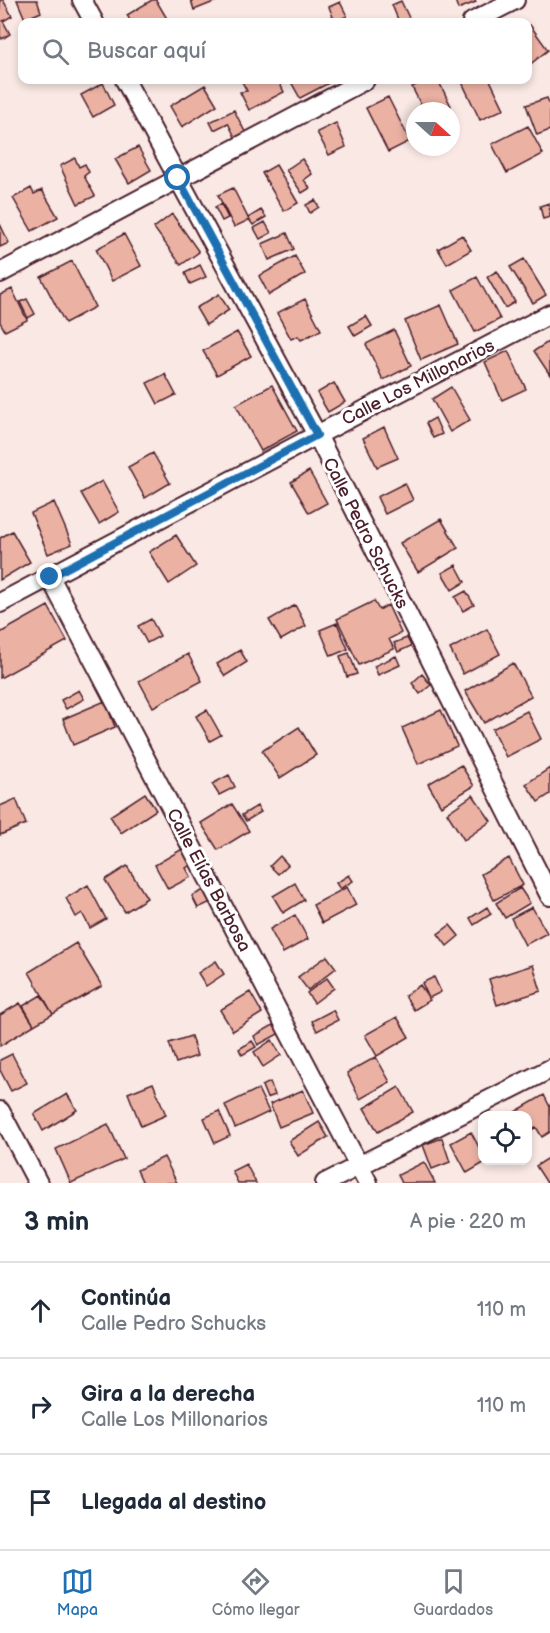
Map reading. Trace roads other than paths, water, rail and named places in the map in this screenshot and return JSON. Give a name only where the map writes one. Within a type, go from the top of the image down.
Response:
[{"type":"street","points":[[82,0],[92,18]]},
{"type":"street","points":[[480,18],[515,0]]},
{"type":"street","name":"Calle Pedro Schucks","points":[[127,84],[317,435],[550,896]]},
{"type":"street","points":[[0,273],[357,84]]},
{"type":"street","name":"Calle Los Millonarios","points":[[0,603],[550,314]]},
{"type":"street","name":"Calle Elías Barbosa","points":[[50,577],[368,1183]]},
{"type":"street","points":[[325,1183],[550,1069]]},
{"type":"street","points":[[0,1111],[38,1183]]}]
